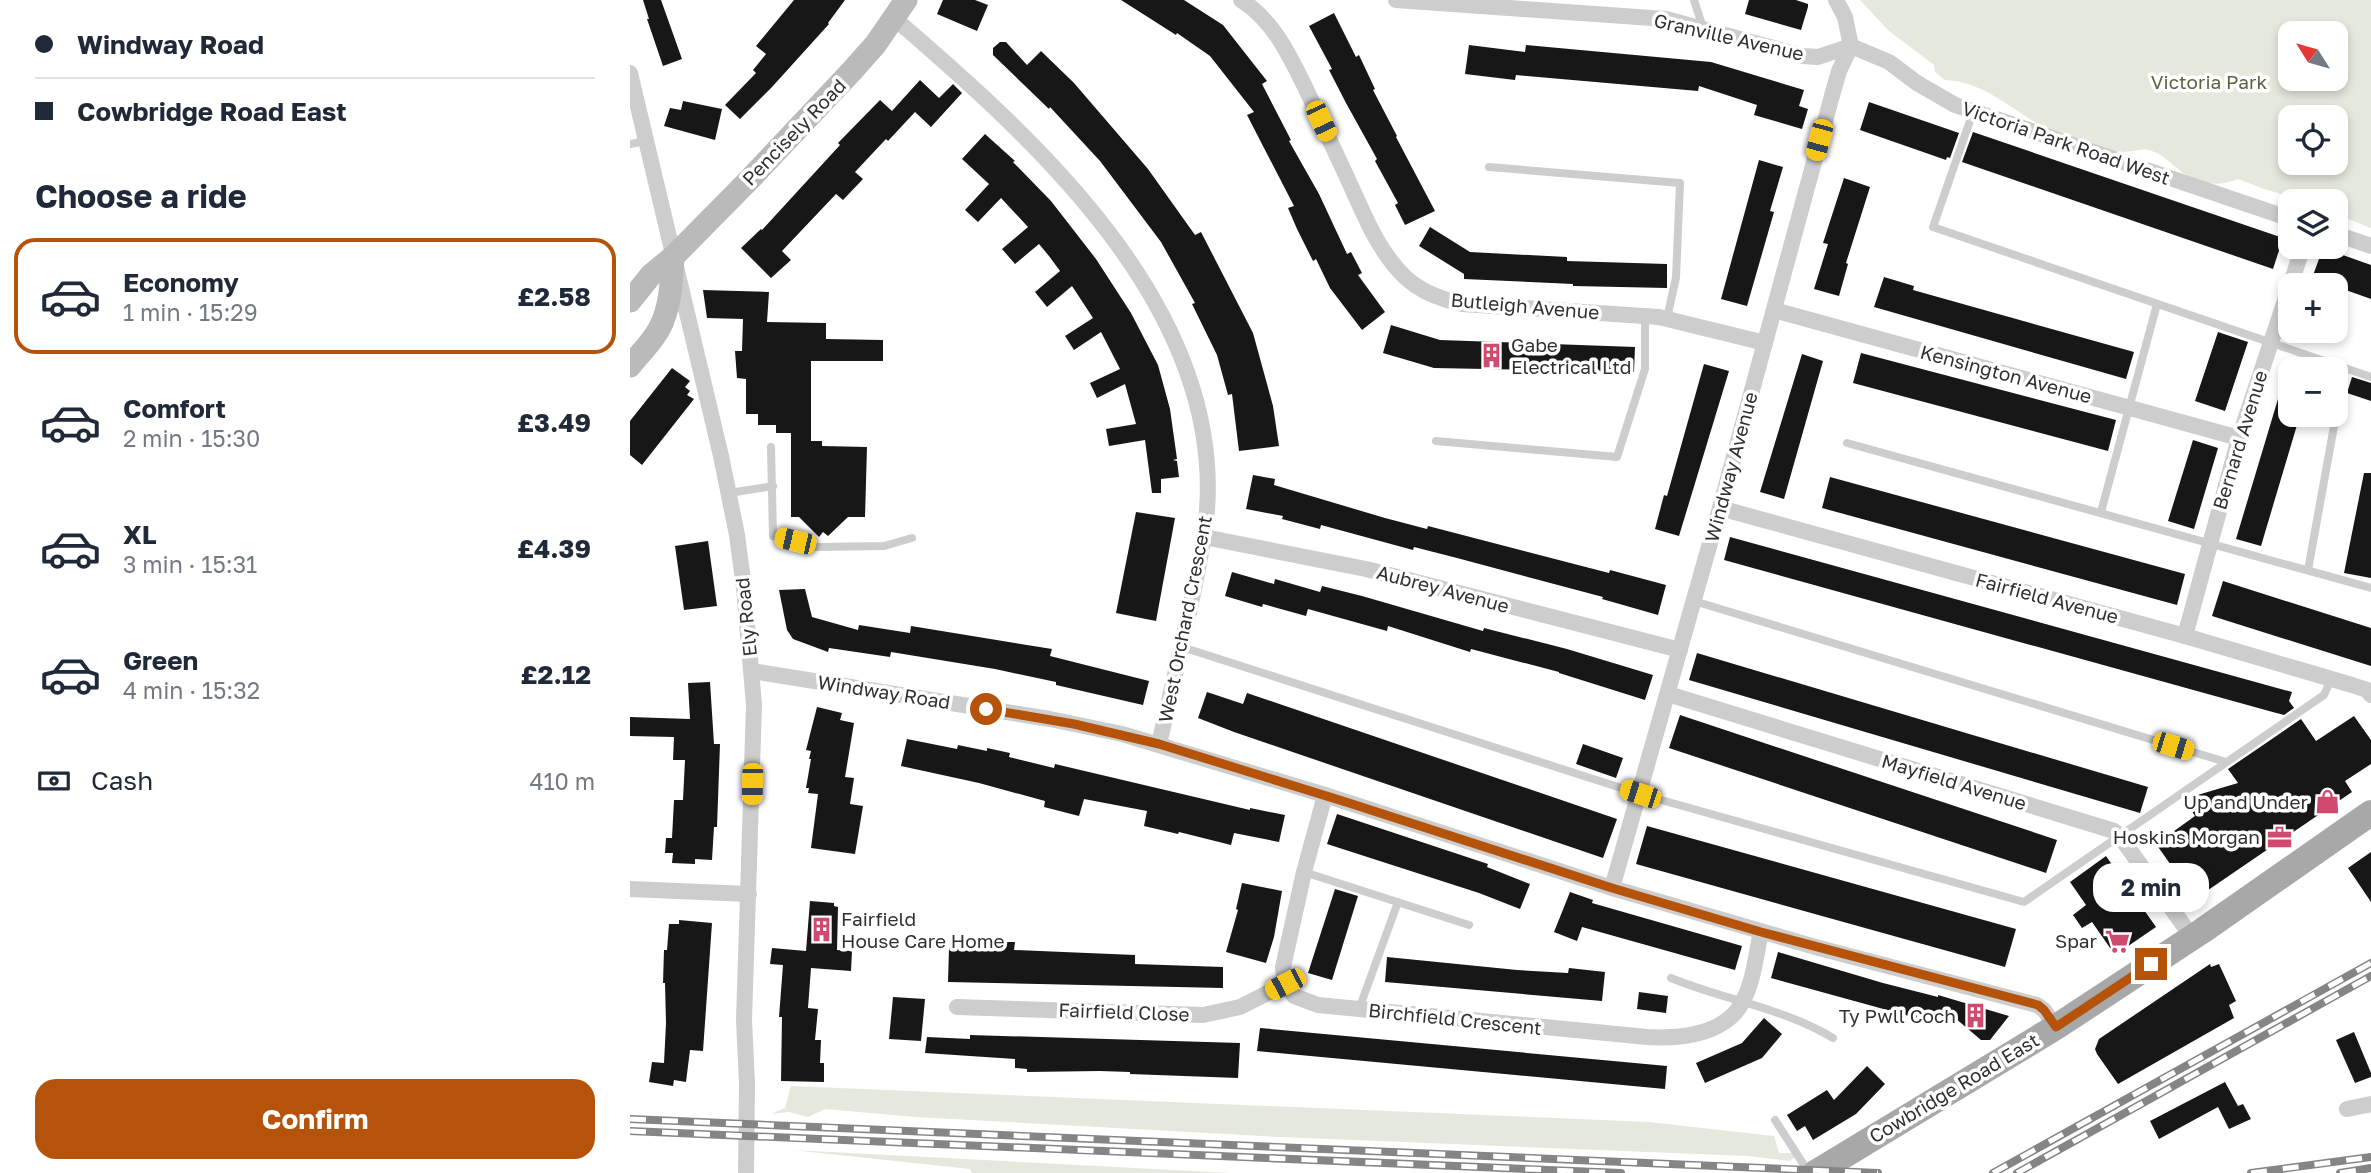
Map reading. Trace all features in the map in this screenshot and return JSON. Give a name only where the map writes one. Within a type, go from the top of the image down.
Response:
[{"type":"main road","name":"Pencisely Road","points":[[630,301],[651,275],[673,257],[850,73],[900,9]]},
{"type":"main road","points":[[630,366],[655,336],[664,320],[669,300],[673,257]]},
{"type":"main road","name":"Cowbridge Road East","points":[[1812,1173],[2056,1027],[2371,813]]},
{"type":"street","name":"Granville Avenue","points":[[1395,0],[1666,19],[1803,56],[1818,57],[1851,46]]},
{"type":"street","points":[[1836,0],[1845,18],[1851,46]]},
{"type":"street","name":"Butleigh Avenue","points":[[1252,3],[1282,42],[1298,71],[1367,221],[1390,261],[1426,293],[1462,304],[1667,318],[1765,343]]},
{"type":"street","name":"West Orchard Crescent","points":[[900,9],[963,78],[1038,150],[1093,212],[1134,270],[1179,351],[1201,426],[1207,464],[1208,509],[1182,647],[1159,744]]},
{"type":"street","name":"Victoria Park Road West","points":[[1851,46],[1888,62],[1936,95],[1973,112],[2278,215]]},
{"type":"street","name":"Windway Avenue","points":[[1612,888],[1720,508],[1839,71],[1851,46]]},
{"type":"street","name":"Ely Road","points":[[630,73],[638,142],[673,257],[700,363],[729,493],[744,588],[752,671],[754,729],[744,1020],[747,1083],[746,1173]]},
{"type":"street","points":[[2348,238],[2371,246]]},
{"type":"street","name":"Bernard Avenue","points":[[2185,636],[2239,438],[2299,259]]},
{"type":"street","name":"Kensington Avenue","points":[[1774,310],[2239,438]]},
{"type":"street","name":"Fairfield Avenue","points":[[1720,508],[2185,636],[2367,690],[2371,695]]},
{"type":"street","name":"Aubrey Avenue","points":[[1204,537],[1366,569],[1680,650]]},
{"type":"street","name":"Windway Road","points":[[752,671],[1050,719],[1159,744],[1612,888],[1761,932],[2038,1005],[2056,1027]]},
{"type":"street","name":"Mayfield Avenue","points":[[1668,694],[2114,831],[2119,835]]},
{"type":"street","points":[[1285,984],[1283,967],[1304,872],[1325,795]]},
{"type":"street","points":[[2119,835],[2192,937]]},
{"type":"street","points":[[630,889],[749,894]]},
{"type":"street","points":[[1742,1003],[1748,989],[1761,932]]},
{"type":"street","name":"Fairfield Close","points":[[957,1007],[1203,1014],[1240,1007],[1285,984]]},
{"type":"street","name":"Birchfield Crescent","points":[[1285,984],[1294,996],[1307,1002],[1670,1039],[1704,1032],[1731,1016],[1742,1003]]},
{"type":"street","points":[[2347,1109],[2371,1104]]},
{"type":"lane","points":[[1694,0],[1703,28]]},
{"type":"lane","points":[[1973,112],[1933,227],[2310,357]]},
{"type":"lane","points":[[1489,167],[1680,183],[1676,278],[1667,318]]},
{"type":"lane","points":[[2101,512],[2157,304]]},
{"type":"lane","points":[[1436,441],[1617,457],[1645,369],[1645,315]]},
{"type":"lane","points":[[2348,369],[2371,377]]},
{"type":"lane","points":[[2308,570],[2334,427]]},
{"type":"lane","points":[[1847,443],[2371,588]]},
{"type":"lane","points":[[771,447],[773,536],[817,547],[884,546],[912,538]]},
{"type":"lane","points":[[729,493],[773,486]]},
{"type":"lane","points":[[1694,601],[2226,762]]},
{"type":"lane","points":[[1182,647],[1640,794],[2024,902],[2324,695],[2331,679]]},
{"type":"lane","points":[[1304,872],[1468,925]]},
{"type":"lane","points":[[1359,1009],[1398,902]]},
{"type":"lane","points":[[1671,978],[1811,1025],[1833,1038]]},
{"type":"lane","points":[[1775,1119],[1812,1173]]},
{"type":"green space","name":"Victoria Park","points":[[1860,0],[2371,0],[2371,228],[2348,219],[2348,189],[2278,189],[2278,193],[2238,179],[2215,184],[2200,181],[2152,151],[2125,152],[2095,148],[2054,132],[1975,86],[1945,80],[1935,72],[1934,65],[1889,31]]},
{"type":"green space","points":[[791,1086],[1649,1122],[1774,1136],[1779,1153],[1801,1153],[1790,1161],[1748,1156],[1281,1137],[916,1117],[825,1109],[808,1117],[789,1112],[771,1114],[785,1108]]},
{"type":"green space","points":[[792,1150],[1230,1173],[972,1173],[970,1169]]},
{"type":"building","points":[[643,0],[661,0],[682,59],[663,66]]},
{"type":"building","points":[[794,0],[845,0],[829,24],[740,119],[725,105],[756,73],[753,70],[766,54],[756,46]]},
{"type":"building","points":[[943,0],[975,0],[988,5],[977,31],[937,14]]},
{"type":"building","points":[[1121,0],[1184,0],[1223,25],[1267,81],[1262,84],[1291,140],[1289,141],[1319,194],[1347,254],[1351,252],[1362,273],[1358,275],[1385,312],[1362,330],[1330,288],[1297,229],[1288,208],[1294,206],[1247,115],[1254,112],[1210,56]]},
{"type":"building","points":[[1749,0],[1796,0],[1808,4],[1801,30],[1745,14]]},
{"type":"building","points":[[1334,13],[1356,57],[1359,55],[1375,89],[1373,90],[1435,211],[1405,225],[1395,205],[1398,203],[1375,161],[1377,159],[1329,70],[1332,69],[1309,26]]},
{"type":"building","points":[[1000,42],[1006,42],[1027,65],[1041,51],[1074,83],[1148,169],[1195,235],[1201,232],[1253,333],[1273,406],[1279,446],[1239,451],[1232,394],[1228,395],[1217,355],[1192,304],[1195,303],[1161,242],[1100,161],[1050,107],[1049,109],[993,55],[993,48]]},
{"type":"building","points":[[1469,45],[1525,52],[1526,45],[1711,62],[1804,90],[1799,106],[1808,109],[1802,129],[1754,115],[1757,105],[1699,86],[1698,91],[1516,75],[1515,80],[1465,74]]},
{"type":"building","points":[[920,80],[939,98],[953,84],[962,93],[931,127],[915,112],[888,141],[886,139],[855,172],[863,179],[843,200],[836,194],[782,251],[791,260],[771,278],[741,248],[762,230],[840,145],[838,143],[880,100],[892,111]]},
{"type":"building","points":[[683,101],[722,109],[715,140],[664,126],[670,108],[681,110]]},
{"type":"building","points":[[1869,102],[1959,133],[1950,158],[1947,157],[1946,160],[1860,130]]},
{"type":"building","points":[[1973,132],[2278,236],[2278,254],[2273,269],[1962,162]]},
{"type":"building","points":[[985,134],[1015,161],[1013,162],[1051,201],[1096,259],[1131,313],[1158,365],[1170,409],[1177,459],[1173,460],[1177,461],[1179,477],[1161,479],[1161,493],[1152,493],[1145,440],[1109,446],[1106,429],[1136,424],[1125,384],[1097,398],[1090,383],[1120,369],[1101,332],[1074,350],[1065,336],[1093,318],[1072,286],[1047,307],[1035,292],[1060,271],[1049,256],[1039,244],[1015,264],[1002,249],[1028,227],[1001,198],[978,222],[965,210],[989,184],[962,159]]},
{"type":"building","points":[[1759,160],[1783,167],[1770,211],[1774,212],[1747,306],[1721,299]]},
{"type":"building","points":[[1844,178],[1870,187],[1846,263],[1848,264],[1839,296],[1814,289],[1828,244],[1823,243]]},
{"type":"building","points":[[1430,227],[1470,252],[1567,257],[1567,261],[1667,264],[1667,288],[1573,286],[1464,279],[1464,274],[1419,246]]},
{"type":"building","points":[[2348,257],[2371,265],[2371,299],[2348,291],[2348,273],[2314,273],[2319,259],[2348,259]]},
{"type":"building","points":[[1884,277],[1914,286],[1913,290],[2134,352],[2126,379],[1874,307]]},
{"type":"building","points":[[703,290],[769,292],[767,322],[826,323],[826,339],[883,340],[883,361],[811,361],[811,441],[822,441],[822,446],[867,447],[865,517],[848,517],[828,536],[823,532],[819,537],[799,517],[791,517],[791,433],[776,433],[776,425],[758,425],[758,414],[746,414],[746,379],[737,378],[735,351],[742,351],[743,319],[707,318]]},
{"type":"building","points":[[1391,325],[1440,340],[1635,347],[1634,372],[1434,368],[1383,353]]},
{"type":"building","points":[[2218,332],[2248,342],[2225,411],[2195,401]]},
{"type":"building","points":[[1861,353],[2116,420],[2108,451],[1853,383]]},
{"type":"building","points":[[1802,354],[1823,361],[1784,499],[1760,492]]},
{"type":"building","points":[[1704,364],[1729,371],[1679,536],[1655,529],[1664,495],[1667,496]]},
{"type":"building","points":[[672,368],[690,381],[685,387],[690,391],[687,395],[694,399],[642,465],[630,455],[630,421]]},
{"type":"building","points":[[2352,377],[2371,383],[2371,401],[2348,393]]},
{"type":"building","points":[[2278,399],[2278,427],[2296,427],[2261,546],[2236,539]]},
{"type":"building","points":[[2193,440],[2218,448],[2194,529],[2168,521]]},
{"type":"building","points":[[2364,473],[2371,473],[2371,578],[2344,573]]},
{"type":"building","points":[[1253,475],[1275,479],[1274,485],[1385,518],[1427,529],[1428,526],[1666,585],[1658,615],[1602,599],[1603,597],[1457,558],[1414,547],[1413,550],[1321,525],[1320,529],[1282,519],[1283,516],[1246,509]]},
{"type":"building","points":[[1830,477],[2185,574],[2177,605],[1822,508]]},
{"type":"building","points":[[1136,512],[1175,518],[1156,621],[1116,613]]},
{"type":"building","points":[[1730,537],[2292,692],[2289,701],[2294,708],[2284,715],[1724,560]]},
{"type":"building","points":[[708,541],[717,606],[684,610],[675,546]]},
{"type":"building","points":[[1232,572],[1274,584],[1275,579],[1320,592],[1322,586],[1483,631],[1484,628],[1567,649],[1653,675],[1645,700],[1559,672],[1471,649],[1470,652],[1388,626],[1387,631],[1308,609],[1306,616],[1263,604],[1262,607],[1225,596]]},
{"type":"building","points":[[2223,581],[2371,628],[2371,666],[2212,616]]},
{"type":"building","points":[[805,589],[812,617],[858,630],[859,625],[910,633],[911,626],[1052,649],[1050,656],[1149,681],[1143,705],[995,669],[891,652],[890,657],[829,648],[828,652],[793,639],[787,630],[779,590]]},
{"type":"building","points":[[1697,653],[2148,787],[2140,813],[1689,680]]},
{"type":"building","points":[[710,682],[714,744],[720,744],[717,827],[714,827],[712,860],[695,859],[695,864],[672,863],[673,853],[665,853],[666,838],[672,838],[674,800],[683,800],[685,760],[673,760],[674,737],[630,736],[630,717],[690,719],[688,683]]},
{"type":"building","points":[[1207,692],[1243,704],[1247,693],[1617,819],[1603,858],[1198,718]]},
{"type":"building","points":[[817,707],[842,713],[840,720],[854,723],[845,777],[854,778],[850,804],[863,806],[855,854],[811,848],[818,794],[808,793],[809,788],[806,788],[811,751],[806,750]]},
{"type":"building","points":[[1680,715],[2057,840],[2046,873],[1669,748]]},
{"type":"building","points":[[2354,716],[2371,740],[2371,764],[2345,781],[2352,792],[2195,899],[2156,844],[2195,816],[2184,799],[2238,783],[2228,769],[2301,719],[2316,741]]},
{"type":"building","points":[[907,739],[957,749],[958,745],[987,751],[987,748],[1010,753],[1009,757],[1054,768],[1055,764],[1250,810],[1285,815],[1279,842],[1234,833],[1231,845],[1179,832],[1178,834],[1144,826],[1147,811],[1084,799],[1079,816],[1044,807],[1045,801],[901,766]]},
{"type":"building","points":[[1583,744],[1623,758],[1616,778],[1576,764]]},
{"type":"building","points":[[1337,814],[1488,864],[1487,867],[1530,884],[1520,909],[1327,844]]},
{"type":"building","points":[[1647,826],[2016,929],[2005,967],[1636,864]]},
{"type":"building","points":[[2371,852],[2371,902],[2348,868]]},
{"type":"building","points":[[2106,856],[2156,927],[2115,955],[2092,922],[2082,928],[2073,915],[2086,905],[2070,882]]},
{"type":"building","points":[[1242,883],[1282,891],[1274,937],[1266,963],[1226,952],[1238,910],[1236,909]]},
{"type":"building","points":[[1335,889],[1358,896],[1332,980],[1308,973]]},
{"type":"building","points":[[1570,892],[1593,900],[1592,903],[1742,946],[1735,970],[1582,927],[1577,941],[1554,932]]},
{"type":"building","points":[[810,901],[834,903],[834,906],[838,907],[837,950],[852,951],[851,971],[811,968],[808,1008],[818,1009],[815,1040],[821,1040],[820,1063],[824,1063],[824,1082],[781,1081],[782,1017],[779,1017],[783,965],[770,964],[772,948],[806,951]]},
{"type":"building","points":[[679,920],[712,923],[703,1051],[690,1050],[686,1082],[674,1080],[673,1086],[649,1082],[652,1062],[664,1063],[664,950],[667,950],[669,924],[679,924]]},
{"type":"building","points":[[998,942],[1015,942],[1014,950],[1135,955],[1135,964],[1223,967],[1223,988],[948,982],[949,948],[997,950]]},
{"type":"building","points":[[1778,952],[2009,1016],[1990,1040],[1981,1040],[1955,1018],[1929,1011],[1927,1021],[1771,978]]},
{"type":"building","points":[[1387,957],[1517,970],[1568,973],[1569,968],[1605,972],[1602,1001],[1385,982]]},
{"type":"building","points":[[2210,964],[2211,967],[2219,964],[2236,1001],[2229,1005],[2234,1018],[2118,1084],[2097,1054],[2095,1049],[2099,1039]]},
{"type":"building","points":[[1639,992],[1668,996],[1666,1013],[1637,1009]]},
{"type":"building","points":[[893,997],[925,999],[921,1041],[889,1039]]},
{"type":"building","points":[[1764,1018],[1782,1034],[1762,1058],[1705,1083],[1696,1063],[1742,1043]]},
{"type":"building","points":[[1260,1028],[1667,1066],[1665,1089],[1257,1051]]},
{"type":"building","points":[[2354,1032],[2371,1073],[2371,1077],[2355,1083],[2336,1040]]},
{"type":"building","points":[[970,1035],[1240,1043],[1238,1078],[1100,1071],[1027,1072],[1027,1069],[1015,1068],[1015,1059],[925,1053],[927,1037],[970,1039]]},
{"type":"building","points":[[1867,1066],[1885,1084],[1856,1114],[1813,1140],[1805,1126],[1797,1131],[1787,1115],[1827,1090],[1834,1100]]},
{"type":"building","points":[[2225,1082],[2238,1106],[2243,1104],[2251,1119],[2229,1129],[2218,1107],[2159,1139],[2150,1121]]},
{"type":"railway","points":[[1993,1173],[2371,963]]},
{"type":"railway","points":[[2017,1173],[2371,976]]},
{"type":"railway","points":[[630,1119],[1878,1173]]},
{"type":"railway","points":[[630,1131],[1621,1173]]},
{"type":"railway","points":[[2251,1173],[2371,1157]]},
{"type":"railway","points":[[2340,1173],[2371,1168]]},
{"type":"place","name":"Gabe Electrical Ltd","points":[[1491,356]]},
{"type":"place","name":"Up and Under","points":[[2328,802]]},
{"type":"place","name":"Hoskins Morgan","points":[[2280,837]]},
{"type":"place","name":"Fairfield House Care Home","points":[[821,930]]},
{"type":"place","name":"Spar","points":[[2117,941]]},
{"type":"place","name":"Ty Pwll Coch","points":[[1976,1016]]},
{"type":"route","points":[[986,709],[1050,719],[1159,744],[1612,888],[1761,932],[2038,1005],[2056,1027],[2151,964]]}]
